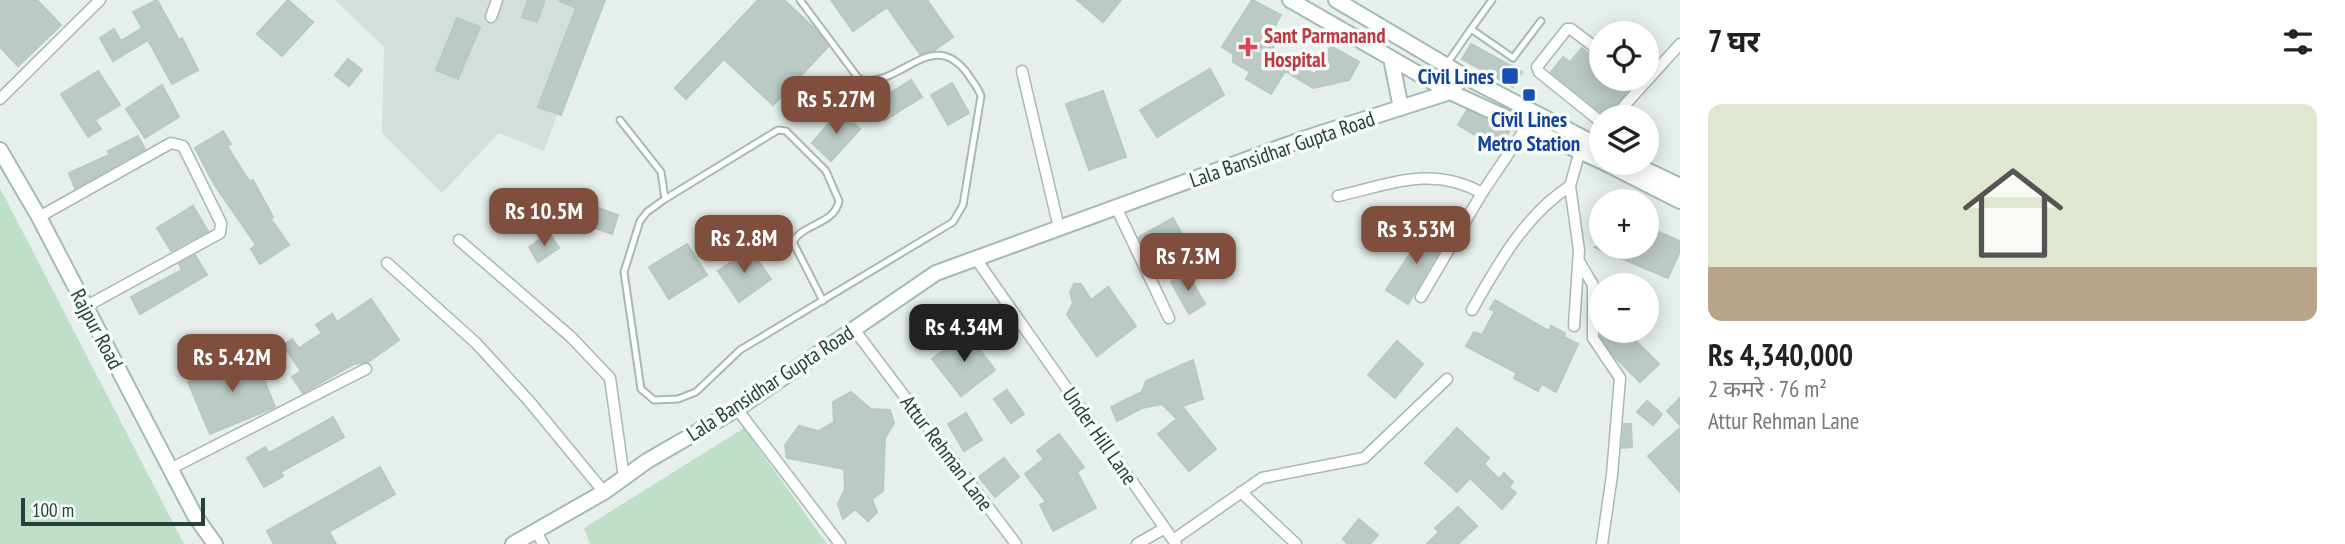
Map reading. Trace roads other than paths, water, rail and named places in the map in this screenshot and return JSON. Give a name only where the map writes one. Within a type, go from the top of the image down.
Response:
[{"type":"street","points":[[0,99],[100,0]]},
{"type":"street","points":[[491,17],[497,0]]},
{"type":"street","points":[[1290,0],[1450,92],[1527,126],[1589,142]]},
{"type":"street","points":[[1336,0],[1464,76],[1589,141]]},
{"type":"street","points":[[1589,43],[1571,29],[1567,29],[1537,67],[1539,72],[1589,112]]},
{"type":"street","points":[[1659,63],[1680,44]]},
{"type":"street","points":[[1391,58],[1401,108]]},
{"type":"street","points":[[1022,71],[1059,228]]},
{"type":"street","points":[[1450,92],[1464,76]]},
{"type":"street","name":"Lala Bansidhar Gupta Road","points":[[513,544],[539,538],[624,478],[737,409],[936,273],[1306,138],[1450,92]]},
{"type":"street","points":[[1421,297],[1482,193],[1527,126]]},
{"type":"street","points":[[39,217],[171,143],[183,146],[221,223],[220,233],[85,307]]},
{"type":"street","name":"Rajpur Road","points":[[0,150],[39,217],[195,516],[215,544]]},
{"type":"street","points":[[1472,310],[1509,246],[1558,194],[1570,186],[1589,150]]},
{"type":"street","points":[[1629,175],[1680,201]]},
{"type":"street","points":[[1656,175],[1680,187]]},
{"type":"street","points":[[1338,196],[1426,176],[1460,180],[1482,193]]},
{"type":"street","points":[[1570,186],[1579,261],[1574,326]]},
{"type":"street","points":[[1116,207],[1169,318]]},
{"type":"street","points":[[459,240],[571,337],[610,378],[624,478]]},
{"type":"street","name":"Under Hill Lane","points":[[976,259],[1175,542]]},
{"type":"street","points":[[1579,261],[1593,285],[1592,338],[1620,378],[1612,475],[1602,544]]},
{"type":"street","points":[[387,262],[475,343],[529,401],[604,492]]},
{"type":"street","name":"Attur Rehman Lane","points":[[853,328],[1016,544]]},
{"type":"street","points":[[170,469],[366,369]]},
{"type":"street","points":[[1175,542],[1241,492],[1271,474],[1364,458],[1447,379]]},
{"type":"street","points":[[737,409],[840,544]]},
{"type":"street","points":[[1241,492],[1296,544]]},
{"type":"street","points":[[1138,544],[1164,528]]},
{"type":"lane","points":[[800,0],[859,79],[875,79],[942,54],[963,68],[981,96],[963,205],[953,222],[730,358],[687,397],[654,400],[641,389],[624,272],[640,221],[647,212],[665,199],[769,134],[786,131],[826,171],[839,201],[831,215],[797,236],[793,242],[823,301]]},
{"type":"lane","points":[[1446,65],[1492,0]]},
{"type":"lane","points":[[1471,29],[1513,58],[1542,20]]},
{"type":"lane","points":[[620,120],[661,172],[665,199]]},
{"type":"place","name":"Sant Parmanand Hospital","points":[[1248,47]]},
{"type":"place","name":"Civil Lines","points":[[1510,76]]},
{"type":"place","name":"Civil Lines Metro Station","points":[[1529,95]]}]
